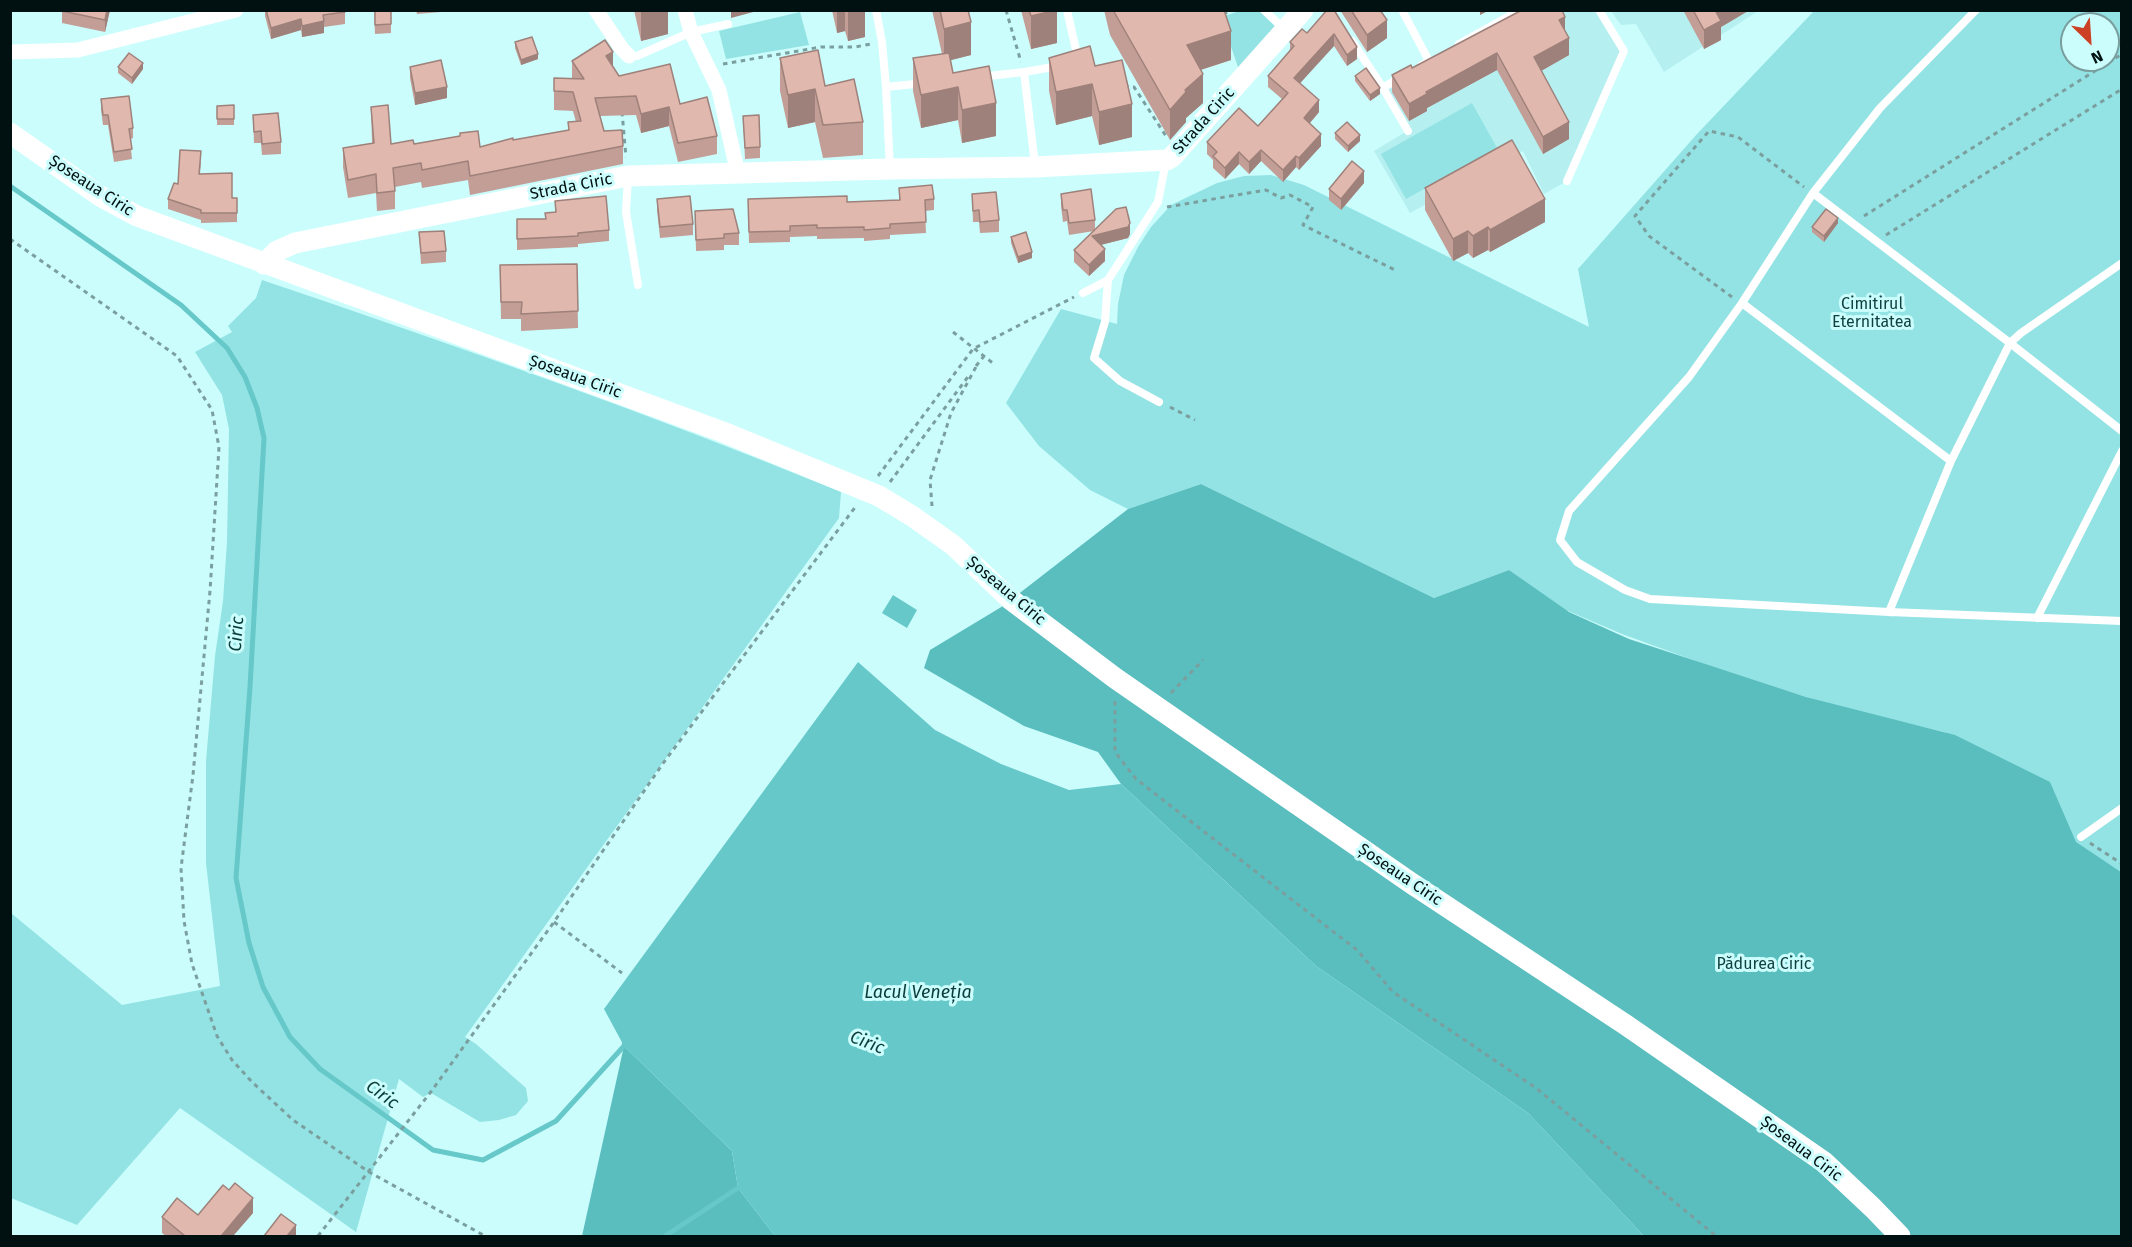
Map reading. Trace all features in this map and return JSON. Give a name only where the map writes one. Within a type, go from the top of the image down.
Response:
[{"type":"street","points":[[10,52],[78,50],[236,10]]},
{"type":"street","points":[[597,10],[629,56]]},
{"type":"street","points":[[685,10],[691,32],[719,90],[738,174]]},
{"type":"street","name":"Strada Ciric","points":[[264,264],[277,251],[295,243],[628,176],[890,169],[1036,168],[1172,156],[1303,10]]},
{"type":"street","name":"Șoseaua Ciric","points":[[10,133],[100,196],[137,216],[723,432],[869,499],[938,535],[953,545],[1010,598],[1114,678],[1411,883],[1626,1025],[1824,1162],[1900,1236]]},
{"type":"lane","points":[[876,10],[882,42],[886,87],[890,169]]},
{"type":"lane","points":[[1067,10],[1079,62]]},
{"type":"lane","points":[[1264,10],[1286,30]]},
{"type":"lane","points":[[1402,10],[1429,61]]},
{"type":"lane","points":[[1449,49],[1520,10]]},
{"type":"lane","points":[[1567,181],[1624,51],[1599,10]]},
{"type":"lane","points":[[1976,10],[1880,108],[1813,193],[1742,303],[1689,377],[1569,511],[1560,540],[1577,562],[1625,591],[1650,599],[1888,612],[2121,621]]},
{"type":"lane","points":[[629,56],[637,56],[691,32],[728,24]]},
{"type":"lane","points":[[1344,29],[1408,131]]},
{"type":"lane","points":[[1383,88],[1439,55]]},
{"type":"lane","points":[[966,78],[1024,72],[1079,62],[1090,63]]},
{"type":"lane","points":[[1024,72],[1036,168]]},
{"type":"lane","points":[[886,87],[932,82]]},
{"type":"lane","points":[[1159,402],[1120,381],[1094,358],[1105,322],[1108,280],[1158,202],[1172,156]]},
{"type":"lane","points":[[628,176],[626,212],[638,285]]},
{"type":"lane","points":[[1813,193],[2121,431]]},
{"type":"lane","points":[[1888,612],[1951,461],[2010,343],[2121,263]]},
{"type":"lane","points":[[1083,293],[1108,280]]},
{"type":"lane","points":[[1742,303],[1951,461]]},
{"type":"lane","points":[[2037,618],[2121,451]]},
{"type":"lane","points":[[2081,837],[2121,808]]},
{"type":"path","points":[[1006,10],[1024,72]]},
{"type":"path","points":[[1217,10],[1219,16],[1233,10]]},
{"type":"path","points":[[726,64],[771,54],[821,48],[855,47],[882,42]]},
{"type":"path","points":[[1852,223],[2121,54]]},
{"type":"path","points":[[1118,85],[1134,87],[1172,156]]},
{"type":"path","points":[[1876,241],[2121,89]]},
{"type":"path","points":[[621,106],[628,176]]},
{"type":"path","points":[[1742,303],[1649,236],[1635,216],[1709,130],[1738,137],[1813,193]]},
{"type":"path","points":[[1158,202],[1169,208],[1266,190],[1281,198],[1290,195],[1313,207],[1304,225],[1395,270]]},
{"type":"path","points":[[10,239],[177,356],[212,411],[219,447],[210,591],[193,775],[181,868],[184,921],[192,964],[217,1036],[232,1060],[293,1120],[369,1172],[485,1236]]},
{"type":"path","points":[[882,470],[974,349],[1083,293]]},
{"type":"path","points":[[953,332],[994,364]]},
{"type":"path","points":[[318,1236],[430,1093],[554,922],[664,762],[984,356]]},
{"type":"path","points":[[938,535],[930,480],[951,413],[977,365]]},
{"type":"path","points":[[1159,402],[1195,420]]},
{"type":"path","points":[[1157,707],[1203,660]]},
{"type":"path","points":[[1114,678],[1115,752],[1136,779],[1358,950],[1393,992],[1536,1088],[1716,1236]]},
{"type":"path","points":[[2081,837],[2121,864]]},
{"type":"path","points":[[554,922],[622,973]]},
{"type":"shaded area","points":[[1520,11],[1599,11],[1624,51],[1567,181],[1544,194],[1523,151],[1410,213],[1374,151],[1407,131],[1383,88]]},
{"type":"shaded area","points":[[1611,11],[1758,11],[1664,72],[1636,24],[1621,25]]},
{"type":"green space","points":[[1240,11],[1261,11],[1281,31],[1241,76],[1221,17]]},
{"type":"green space","name":"Cimitirul Eternitatea","points":[[1814,11],[2121,11],[2121,872],[2073,841],[2044,781],[1944,732],[1850,710],[1742,678],[1622,634],[1561,608],[1509,570],[1434,598],[1201,484],[1128,509],[1090,490],[1039,446],[1006,403],[1061,309],[1117,324],[1118,304],[1124,275],[1151,227],[1171,205],[1217,183],[1244,176],[1271,175],[1304,185],[1589,327],[1578,269],[1697,134]]},
{"type":"green space","points":[[800,12],[809,45],[726,59],[719,31]]},
{"type":"green space","points":[[1472,103],[1497,148],[1406,199],[1381,154]]},
{"type":"green space","points":[[262,280],[698,435],[841,492],[839,518],[465,1037],[526,1088],[528,1101],[516,1115],[480,1122],[431,1093],[423,1097],[399,1079],[356,1232],[180,1108],[77,1225],[11,1198],[11,913],[122,1005],[220,986],[206,863],[206,761],[215,656],[223,601],[227,542],[229,429],[222,395],[195,352],[232,332],[228,326],[256,298]]},
{"type":"green space","name":"Pădurea Ciric","points":[[1201,484],[1434,598],[1509,570],[1569,612],[1629,639],[1806,697],[1955,735],[2050,782],[2076,842],[2121,872],[2121,1236],[1644,1236],[1528,1113],[1316,966],[1121,784],[1098,752],[1024,726],[924,668],[930,650],[1003,606],[1128,509]]},
{"type":"green space","points":[[624,1046],[732,1151],[738,1188],[775,1236],[582,1236]]},
{"type":"water","points":[[893,595],[917,610],[907,628],[882,613]]},
{"type":"water","name":"Lacul Veneția","points":[[858,662],[935,730],[1001,764],[1069,790],[1121,784],[1316,966],[1528,1113],[1644,1236],[775,1236],[738,1188],[732,1151],[624,1046],[604,1009]]},
{"type":"building","points":[[62,10],[107,10],[105,20]]},
{"type":"building","points":[[266,10],[345,10],[345,12],[323,15],[324,21],[302,26],[301,19],[271,28]]},
{"type":"building","points":[[375,10],[391,10],[391,24],[375,25]]},
{"type":"building","points":[[940,10],[968,10],[971,22],[944,29]]},
{"type":"building","points":[[1029,10],[1057,10],[1031,16]]},
{"type":"building","points":[[1113,10],[1224,10],[1231,31],[1187,45],[1203,74],[1185,90],[1186,92],[1170,110]]},
{"type":"building","points":[[1327,10],[1334,10],[1357,47],[1347,55],[1334,34],[1294,78],[1319,100],[1304,118],[1321,134],[1299,158],[1296,156],[1283,170],[1261,150],[1249,162],[1239,152],[1225,168],[1213,156],[1217,152],[1207,142],[1239,108],[1258,126],[1288,93],[1268,76],[1294,46],[1290,42],[1302,29],[1307,33]]},
{"type":"building","points":[[1351,10],[1380,10],[1387,20],[1367,35]]},
{"type":"building","points":[[1522,10],[1562,10],[1565,17],[1559,20],[1569,38],[1534,57],[1569,122],[1543,137],[1497,53],[1426,92],[1427,94],[1409,104],[1392,75],[1411,65],[1412,68]]},
{"type":"building","points":[[1693,10],[1715,10],[1721,21],[1704,30]]},
{"type":"building","points":[[532,37],[538,54],[521,60],[515,42]]},
{"type":"building","points":[[605,40],[613,52],[606,56],[619,76],[670,64],[680,104],[707,97],[717,136],[678,143],[669,107],[641,114],[636,96],[595,98],[604,131],[622,130],[623,146],[470,176],[468,161],[422,170],[421,163],[393,168],[395,191],[377,193],[376,174],[348,180],[343,148],[374,143],[371,107],[388,105],[391,144],[413,140],[414,144],[478,131],[480,147],[513,138],[513,140],[569,130],[568,122],[581,121],[573,92],[554,91],[554,78],[584,79],[572,61]]},
{"type":"building","points":[[1090,46],[1095,66],[1122,60],[1132,104],[1099,112],[1092,84],[1056,92],[1049,58]]},
{"type":"building","points":[[818,50],[825,86],[854,79],[863,122],[823,125],[815,89],[788,95],[780,58]]},
{"type":"building","points":[[129,53],[143,63],[132,78],[118,67]]},
{"type":"building","points":[[949,53],[953,73],[989,66],[996,103],[962,110],[958,87],[921,95],[913,58]]},
{"type":"building","points":[[441,60],[447,87],[415,93],[410,67]]},
{"type":"building","points":[[1366,68],[1380,88],[1370,95],[1355,76]]},
{"type":"building","points":[[129,96],[133,128],[129,129],[132,149],[114,152],[108,115],[103,115],[101,99]]},
{"type":"building","points":[[234,105],[234,119],[217,119],[217,106]]},
{"type":"building","points":[[278,113],[281,142],[262,144],[261,131],[254,132],[253,115]]},
{"type":"building","points":[[759,115],[760,147],[745,148],[743,116]]},
{"type":"building","points":[[1347,122],[1360,135],[1348,146],[1335,133]]},
{"type":"building","points":[[1512,140],[1545,199],[1490,230],[1488,227],[1473,236],[1468,231],[1453,239],[1425,188]]},
{"type":"building","points":[[180,150],[201,151],[199,174],[232,173],[232,198],[237,198],[237,213],[201,213],[201,210],[168,199],[174,183],[178,184]]},
{"type":"building","points":[[1352,161],[1364,171],[1341,199],[1329,189]]},
{"type":"building","points":[[932,185],[934,199],[925,200],[926,222],[890,224],[890,228],[864,230],[864,227],[817,228],[817,225],[790,226],[790,231],[749,232],[748,199],[847,196],[847,202],[900,200],[899,188]]},
{"type":"building","points":[[1091,189],[1095,220],[1069,223],[1067,210],[1063,210],[1061,194]]},
{"type":"building","points":[[996,192],[999,220],[980,222],[979,210],[973,211],[972,194]]},
{"type":"building","points":[[606,196],[609,230],[578,233],[578,236],[517,239],[517,219],[546,219],[545,213],[556,212],[555,201]]},
{"type":"building","points":[[690,196],[693,224],[660,227],[657,199]]},
{"type":"building","points":[[1126,207],[1130,223],[1128,227],[1092,236],[1105,249],[1089,265],[1074,250],[1116,209]]},
{"type":"building","points":[[733,209],[739,233],[724,234],[724,238],[696,240],[695,211]]},
{"type":"building","points":[[1826,209],[1838,218],[1824,236],[1812,227]]},
{"type":"building","points":[[444,231],[446,251],[421,253],[419,232]]},
{"type":"building","points":[[1026,232],[1032,252],[1018,257],[1011,237]]},
{"type":"building","points":[[577,264],[578,311],[521,314],[522,302],[501,302],[500,265]]},
{"type":"building","points":[[235,1183],[253,1198],[222,1235],[224,1236],[185,1236],[162,1217],[177,1198],[198,1215],[223,1185],[229,1190]]},
{"type":"building","points":[[281,1214],[296,1225],[287,1236],[264,1236]]},
{"type":"waterway","name":"Ciric","points":[[10,186],[181,305],[227,348],[245,377],[257,408],[264,438],[250,687],[236,878],[249,943],[263,987],[290,1037],[320,1069],[433,1150],[483,1160],[556,1121],[624,1046],[625,1039]]},
{"type":"waterway","points":[[665,1236],[738,1188]]}]
